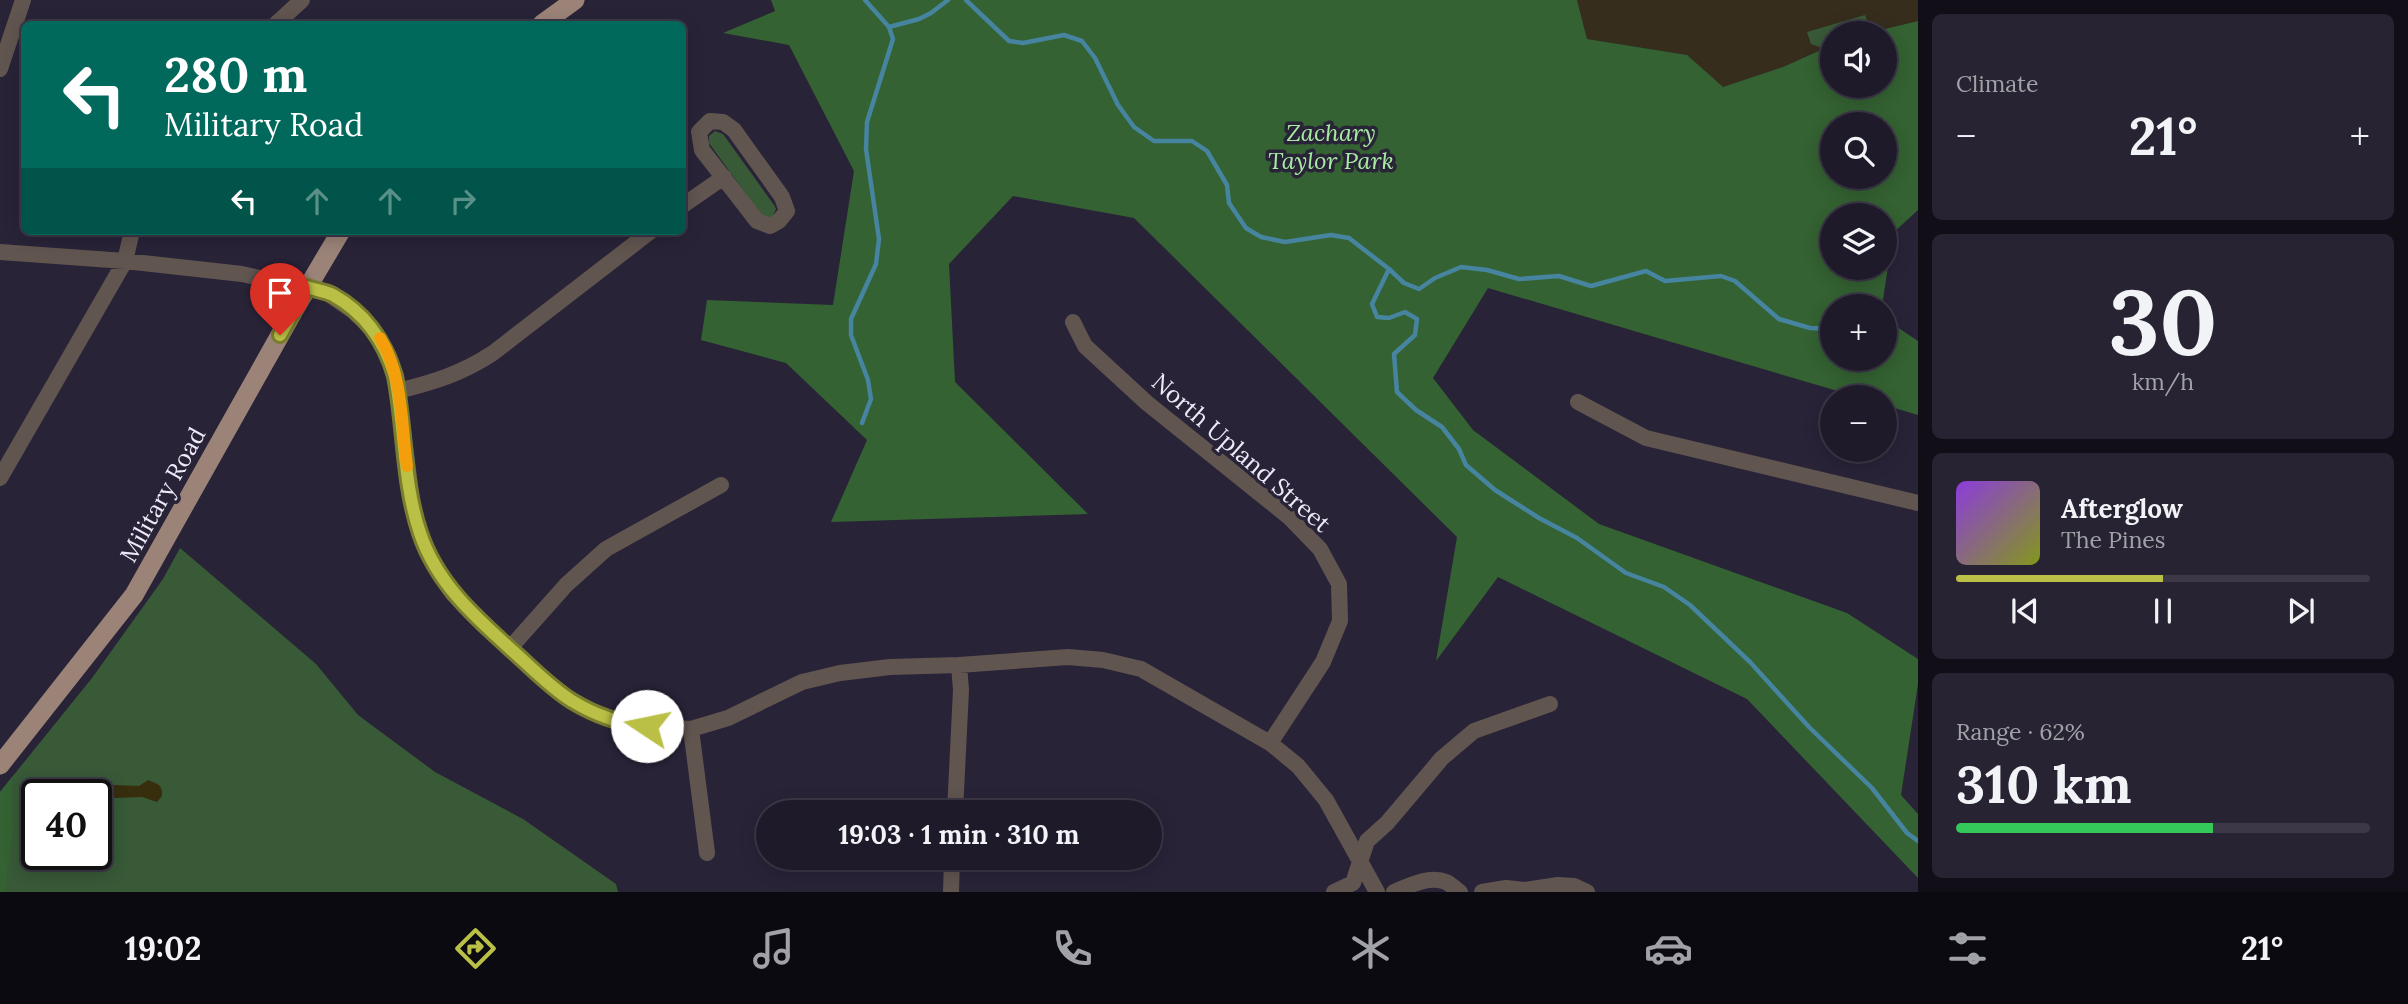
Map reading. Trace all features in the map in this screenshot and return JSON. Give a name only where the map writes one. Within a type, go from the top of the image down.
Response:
[{"type":"main road","points":[[546,21],[575,0]]},
{"type":"main road","name":"Military Road","points":[[0,765],[134,595],[339,235]]},
{"type":"street","points":[[0,69],[23,0]]},
{"type":"street","points":[[279,21],[302,0]]},
{"type":"street","points":[[710,121],[723,122],[734,130],[782,197],[787,211],[779,221],[770,226],[757,221],[724,177],[702,149],[699,132],[710,121]]},
{"type":"street","points":[[686,203],[724,177]]},
{"type":"street","points":[[0,478],[125,261],[131,235]]},
{"type":"street","points":[[398,391],[442,380],[467,370],[492,354],[646,235]]},
{"type":"street","points":[[0,252],[125,261],[242,274],[333,295],[374,331],[389,356],[398,391],[413,509],[426,551],[453,594],[557,690],[597,714],[633,725],[691,729],[729,718],[802,682],[840,673],[890,667],[1068,657],[1095,659],[1141,669],[1270,743],[1298,766],[1326,800],[1377,892]]},
{"type":"street","name":"North Upland Street","points":[[1073,322],[1085,346],[1147,403],[1289,517],[1320,549],[1339,584],[1340,621],[1323,662],[1270,743]]},
{"type":"street","points":[[1578,402],[1646,438],[1918,503]]},
{"type":"street","points":[[510,648],[566,585],[606,549],[721,485]]},
{"type":"street","points":[[956,800],[961,690],[959,665]]},
{"type":"street","points":[[1335,892],[1353,883],[1367,841],[1387,823],[1442,758],[1474,731],[1550,704]]},
{"type":"street","points":[[691,729],[707,853]]},
{"type":"street","points":[[951,892],[952,870]]},
{"type":"street","points":[[1394,892],[1424,881],[1438,880],[1447,882],[1460,892]]},
{"type":"street","points":[[1482,892],[1558,885],[1574,886],[1587,892]]},
{"type":"shaded area","points":[[1577,0],[1918,0],[1918,21],[1897,26],[1897,21],[1820,21],[1820,50],[1783,67],[1723,88],[1687,55],[1587,39]]},
{"type":"green space","name":"Zachary Taylor Park","points":[[771,0],[1577,0],[1587,39],[1687,55],[1723,87],[1783,67],[1820,50],[1820,98],[1897,98],[1897,26],[1918,21],[1918,210],[1897,229],[1897,203],[1820,203],[1820,280],[1886,280],[1884,294],[1820,294],[1820,371],[1897,371],[1897,327],[1918,341],[1918,415],[1897,409],[1897,385],[1820,386],[1488,288],[1433,378],[1473,430],[1599,524],[1847,613],[1918,659],[1918,684],[1901,795],[1918,814],[1918,878],[1747,699],[1498,577],[1436,661],[1457,537],[1134,218],[1013,196],[949,264],[955,382],[1088,514],[831,522],[867,440],[786,363],[701,340],[707,300],[833,305],[854,171],[789,45],[723,33],[775,11]]},
{"type":"green space","points":[[1865,15],[1867,21],[1845,21]]},
{"type":"green space","points":[[1820,28],[1820,47],[1811,44],[1807,32]]},
{"type":"green space","points":[[715,131],[723,134],[774,205],[776,209],[773,216],[769,218],[761,215],[709,143],[709,136]]},
{"type":"green space","points":[[180,548],[316,664],[358,715],[435,772],[523,819],[616,884],[618,892],[0,892],[0,792],[92,678],[163,579]]},
{"type":"green space","points":[[12,777],[13,832],[5,890],[0,892],[0,792]]},
{"type":"sand","points":[[148,780],[159,785],[162,796],[157,802],[142,797],[115,798],[112,795],[114,785],[139,786]]},
{"type":"waterway","points":[[862,423],[871,399],[868,380],[851,335],[851,319],[876,264],[879,239],[866,149],[867,122],[893,39],[889,27],[865,0]]},
{"type":"waterway","points":[[889,27],[919,19],[948,0]]},
{"type":"waterway","points":[[966,0],[1009,41],[1023,43],[1064,35],[1082,41],[1095,58],[1118,105],[1134,127],[1154,141],[1192,141],[1207,151],[1227,185],[1229,203],[1246,228],[1261,237],[1285,242],[1331,235],[1349,238],[1389,269],[1372,304],[1377,317],[1389,318],[1405,312],[1417,319],[1415,335],[1394,354],[1397,392],[1416,410],[1442,427],[1459,449],[1466,465],[1495,490],[1577,538],[1626,573],[1664,587],[1690,605],[1750,662],[1809,727],[1872,788],[1907,833],[1918,841]]},
{"type":"waterway","points":[[1389,269],[1404,283],[1419,289],[1435,278],[1461,267],[1487,270],[1519,279],[1559,276],[1591,286],[1646,271],[1665,281],[1721,276],[1735,281],[1779,319],[1820,328]]},
{"type":"slow traffic","points":[[380,338],[395,376],[407,466]]},
{"type":"route","points":[[280,335],[307,287],[333,295],[374,331],[389,356],[395,376],[413,509],[419,532],[426,551],[453,594],[481,623],[572,701],[610,719],[647,726]]}]
